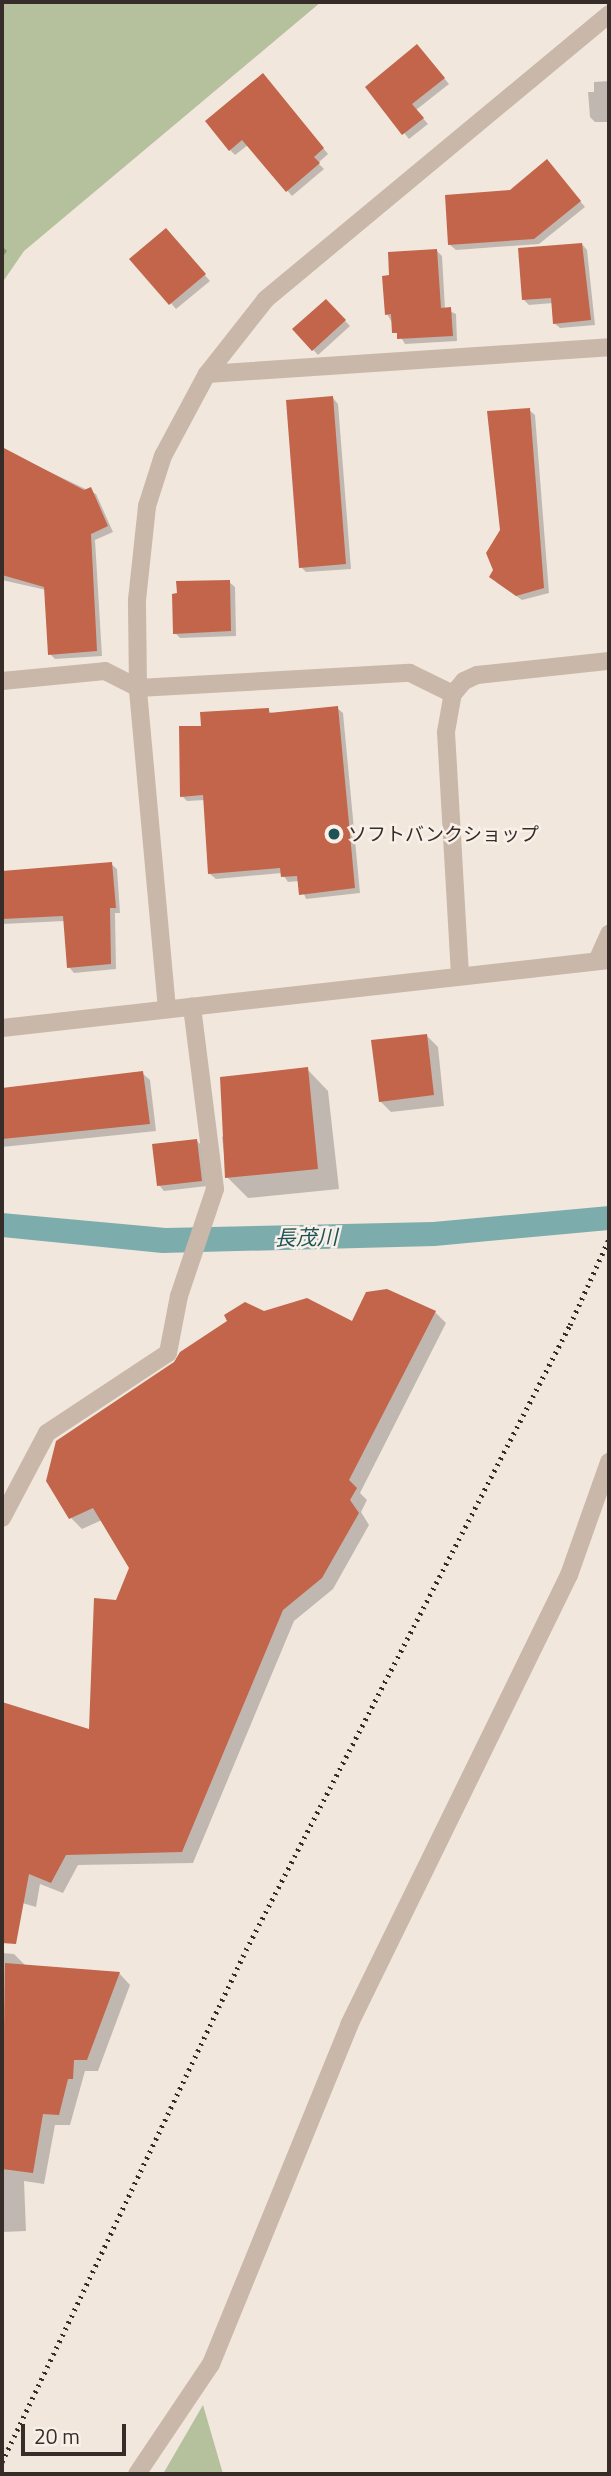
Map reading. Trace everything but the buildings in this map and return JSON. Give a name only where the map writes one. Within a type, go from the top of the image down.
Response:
[{"type":"street","points":[[167,1009],[138,688],[137,600],[147,506],[163,456],[207,374],[266,299],[609,15]]},
{"type":"street","points":[[207,374],[609,346]]},
{"type":"street","points":[[460,975],[446,732],[453,694],[464,681],[477,675],[609,661]]},
{"type":"street","points":[[2,681],[105,671],[138,688],[410,673],[453,694]]},
{"type":"street","points":[[2,1028],[603,961],[609,934]]},
{"type":"street","points":[[2,1518],[47,1433],[168,1353],[179,1296],[211,1210],[215,1189],[192,1006]]},
{"type":"street","points":[[137,2474],[211,2364],[349,2025],[569,1575],[609,1462]]},
{"type":"green space","points":[[2,2],[321,2],[24,251],[2,283]]},
{"type":"green space","points":[[203,2405],[223,2474],[163,2474]]},
{"type":"water","name":"長茂川","points":[[609,1206],[609,1230],[435,1246],[162,1253],[2,1237],[2,1213],[166,1228],[433,1222]]},
{"type":"railway","points":[[2,2462],[246,1950],[570,1325],[609,1239]]},
{"type":"place","name":"ソフトバンクショップ","points":[[334,834]]}]
